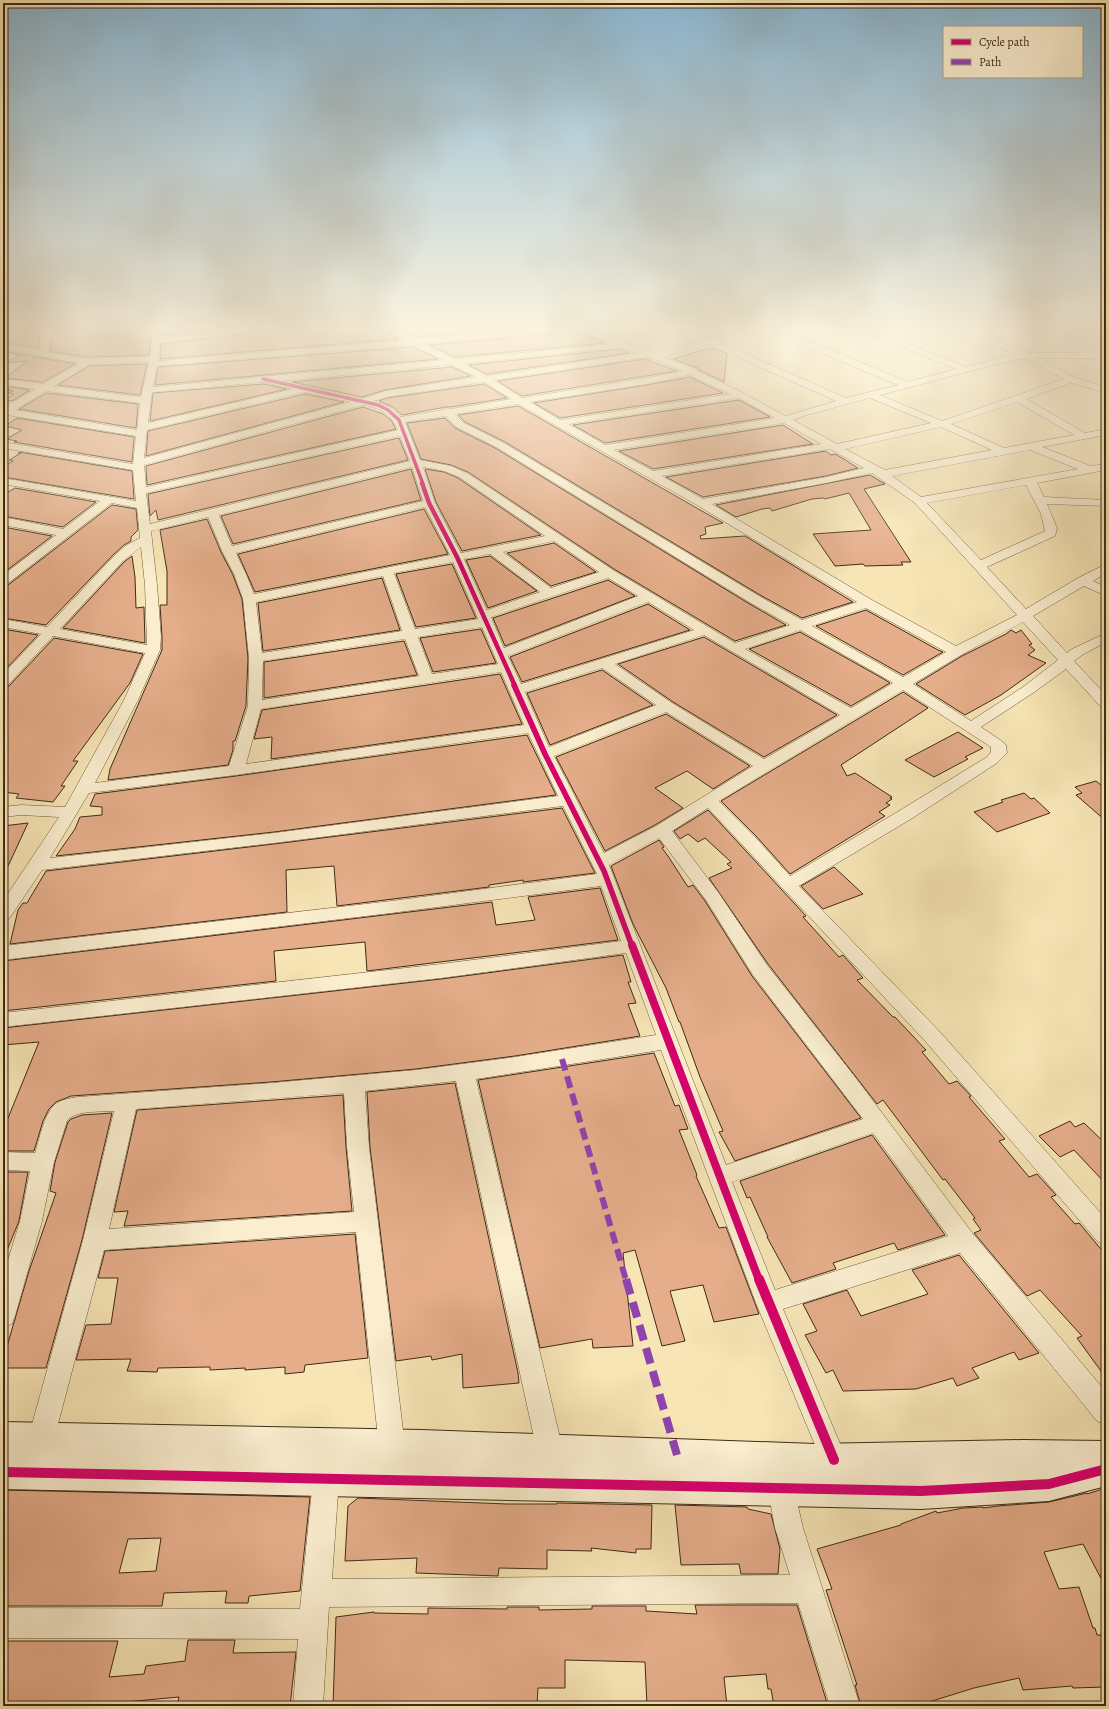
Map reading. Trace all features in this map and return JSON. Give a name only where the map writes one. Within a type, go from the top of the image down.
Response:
[{"type":"street","points":[[4,412],[14,406]]},
{"type":"street","points":[[3,915],[37,865],[84,789],[131,700],[153,650],[154,637],[151,586],[138,465],[145,406]]},
{"type":"street","points":[[4,412],[141,431],[241,406]]},
{"type":"street","points":[[3,445],[138,465],[348,406]]},
{"type":"street","points":[[377,406],[388,410],[401,426],[416,463],[429,504],[457,557],[545,754],[607,879],[667,1041],[768,1303],[834,1460]]},
{"type":"street","points":[[141,491],[401,426],[447,411],[485,406]]},
{"type":"street","points":[[528,406],[702,503],[867,603],[956,652]]},
{"type":"street","points":[[558,423],[670,406]]},
{"type":"street","points":[[759,406],[878,471],[919,502],[980,565],[1106,704]]},
{"type":"street","points":[[602,448],[785,420],[833,406]]},
{"type":"street","points":[[897,406],[1002,451]]},
{"type":"street","points":[[650,475],[833,447],[942,424],[995,406]]},
{"type":"street","points":[[1031,406],[1083,436]]},
{"type":"street","points":[[447,411],[460,425],[514,453],[740,590],[878,668],[971,727],[998,746],[999,753],[997,756],[905,815],[788,885]]},
{"type":"street","points":[[702,503],[1106,432]]},
{"type":"street","points":[[1030,446],[1090,470],[1106,471]]},
{"type":"street","points":[[3,682],[119,558],[146,534],[212,513],[416,463],[436,466],[459,473],[557,537],[608,573],[734,648],[850,714]]},
{"type":"street","points":[[919,502],[1106,467]]},
{"type":"street","points":[[3,481],[142,505]]},
{"type":"street","points":[[980,565],[1051,532],[1041,500],[1030,481]]},
{"type":"street","points":[[3,581],[110,500]]},
{"type":"street","points":[[1041,500],[1106,503]]},
{"type":"street","points":[[228,551],[429,504]]},
{"type":"street","points":[[212,513],[228,551],[240,574],[249,599],[256,658],[255,706],[236,770]]},
{"type":"street","points":[[3,521],[65,533]]},
{"type":"street","points":[[249,599],[387,570],[494,551],[557,537]]},
{"type":"street","points":[[494,551],[549,593]]},
{"type":"street","points":[[3,566],[18,569]]},
{"type":"street","points":[[600,863],[662,830],[764,766],[956,652],[1026,615],[1106,568]]},
{"type":"street","points":[[387,570],[427,680]]},
{"type":"street","points":[[256,658],[411,634],[485,619],[549,593],[608,573]]},
{"type":"street","points":[[1082,581],[1106,592]]},
{"type":"street","points":[[255,706],[427,680],[504,661],[648,596]]},
{"type":"street","points":[[734,648],[867,603]]},
{"type":"street","points":[[3,623],[153,650]]},
{"type":"street","points":[[517,690],[704,630]]},
{"type":"street","points":[[971,727],[1028,690],[1077,652],[1106,637]]},
{"type":"street","points":[[604,663],[667,706],[764,766]]},
{"type":"street","points":[[545,754],[667,706]]},
{"type":"street","points":[[84,789],[236,770],[533,728]]},
{"type":"street","points":[[37,865],[258,840],[567,800]]},
{"type":"street","points":[[710,801],[762,854],[788,885],[933,1036],[1106,1235]]},
{"type":"street","points":[[3,804],[22,810]]},
{"type":"street","points":[[3,812],[22,810],[69,812]]},
{"type":"street","points":[[662,830],[712,896],[760,970],[848,1083],[965,1241],[1106,1412]]},
{"type":"street","points":[[3,953],[391,907],[607,879]]},
{"type":"street","points":[[3,1020],[441,971],[631,946]]},
{"type":"street","points":[[3,1316],[30,1221],[43,1162],[56,1119],[62,1111],[69,1107],[127,1101],[354,1084],[464,1072],[562,1059],[667,1041]]},
{"type":"street","points":[[464,1072],[550,1451]]},
{"type":"street","points":[[354,1084],[358,1147],[392,1447]]},
{"type":"street","points":[[41,1439],[95,1240],[127,1101]]},
{"type":"street","points":[[719,1177],[877,1123]]},
{"type":"street","points":[[3,1161],[43,1162]]},
{"type":"street","points":[[95,1240],[367,1221]]},
{"type":"street","points":[[768,1303],[965,1241]]},
{"type":"street","points":[[3,1439],[550,1451],[778,1474],[921,1491],[1049,1484],[1106,1469]]},
{"type":"street","points":[[3,1472],[326,1479],[778,1474],[834,1460],[916,1461],[1044,1457],[1106,1458]]},
{"type":"street","points":[[778,1474],[789,1528],[845,1706]]},
{"type":"street","points":[[308,1706],[326,1479]]},
{"type":"street","points":[[316,1593],[808,1589]]},
{"type":"street","points":[[3,1623],[314,1624]]},
{"type":"building","points":[[24,406],[138,406],[136,428],[19,409]]},
{"type":"building","points":[[152,406],[215,406],[150,421]]},
{"type":"building","points":[[255,406],[330,406],[146,456],[148,431]]},
{"type":"building","points":[[390,406],[459,406],[402,415]]},
{"type":"building","points":[[518,406],[723,523],[705,527],[706,534],[700,536],[701,539],[745,536],[853,602],[802,618],[760,595],[505,442],[465,422],[458,415]]},
{"type":"building","points":[[539,406],[640,406],[560,418]]},
{"type":"building","points":[[701,406],[749,406],[770,417],[605,443],[573,425]]},
{"type":"building","points":[[363,407],[383,414],[391,420],[396,429],[147,485],[146,466]]},
{"type":"building","points":[[17,418],[134,437],[132,462],[14,442],[17,441],[6,439],[22,430],[5,426]]},
{"type":"building","points":[[445,418],[455,428],[495,448],[786,625],[735,641],[614,569],[468,472],[451,465],[421,459],[407,423]]},
{"type":"building","points":[[783,425],[813,444],[653,469],[619,451]]},
{"type":"building","points":[[399,438],[408,460],[158,520],[156,510],[150,516],[148,494]]},
{"type":"building","points":[[826,451],[831,455],[835,454],[858,468],[826,476],[703,497],[666,477]]},
{"type":"building","points":[[19,452],[132,471],[134,499],[3,477],[3,467],[13,461],[9,460],[21,453],[18,453]]},
{"type":"building","points":[[411,469],[421,500],[233,544],[221,516]]},
{"type":"building","points":[[425,469],[444,472],[458,478],[541,535],[462,551],[436,502]]},
{"type":"building","points":[[870,475],[885,484],[864,489],[911,562],[901,562],[903,565],[865,566],[863,564],[835,566],[813,534],[871,530],[849,493],[825,499],[812,499],[772,511],[770,508],[762,509],[736,517],[716,505]]},
{"type":"building","points":[[15,488],[96,502],[63,527],[3,516],[3,495]]},
{"type":"building","points":[[112,505],[136,509],[138,530],[131,537],[131,541],[114,554],[46,625],[3,618],[3,586],[8,585]]},
{"type":"building","points":[[424,509],[448,554],[255,592],[238,554]]},
{"type":"building","points":[[207,519],[233,575],[242,599],[248,658],[246,706],[235,741],[233,741],[233,750],[228,765],[108,780],[110,769],[162,650],[160,605],[167,605],[167,571],[160,530]]},
{"type":"building","points":[[3,527],[52,536],[6,571],[3,571]]},
{"type":"building","points":[[554,543],[596,572],[551,586],[507,553]]},
{"type":"building","points":[[132,556],[135,577],[136,608],[144,607],[145,643],[63,628],[124,562]]},
{"type":"building","points":[[490,556],[537,591],[488,608],[466,560]]},
{"type":"building","points":[[452,564],[476,618],[416,627],[396,574]]},
{"type":"building","points":[[382,578],[400,630],[263,651],[258,603]]},
{"type":"building","points":[[608,580],[635,596],[505,646],[493,618]]},
{"type":"building","points":[[648,604],[690,630],[522,682],[510,657]]},
{"type":"building","points":[[866,610],[943,652],[903,675],[816,626]]},
{"type":"building","points":[[3,629],[38,635],[3,672]]},
{"type":"building","points":[[481,629],[496,663],[433,672],[420,638]]},
{"type":"building","points":[[1011,630],[1016,633],[1021,630],[1032,644],[1029,645],[1035,650],[1028,655],[1046,663],[1001,695],[965,715],[916,684],[962,656]]},
{"type":"building","points":[[800,632],[890,683],[851,706],[749,649]]},
{"type":"building","points":[[704,637],[837,715],[764,757],[673,702],[618,664]]},
{"type":"building","points":[[54,638],[143,654],[130,683],[73,761],[78,761],[61,786],[65,786],[53,802],[16,798],[19,794],[3,792],[3,687],[9,686]]},
{"type":"building","points":[[404,641],[417,675],[264,698],[264,662]]},
{"type":"building","points":[[602,670],[653,705],[550,745],[527,693]]},
{"type":"building","points":[[500,674],[522,724],[271,759],[272,737],[254,739],[262,710]]},
{"type":"building","points":[[903,692],[928,708],[841,765],[847,776],[855,773],[892,797],[890,798],[892,799],[886,803],[890,805],[879,812],[885,816],[790,874],[756,836],[721,801]]},
{"type":"building","points":[[666,714],[750,766],[713,789],[687,771],[655,788],[683,808],[655,825],[605,851],[556,757]]},
{"type":"building","points":[[958,732],[983,748],[965,757],[968,759],[934,777],[905,760]]},
{"type":"building","points":[[527,735],[556,795],[274,832],[56,856],[75,829],[80,817],[102,815],[102,807],[90,806],[95,794],[236,776]]},
{"type":"building","points":[[1096,781],[1106,789],[1106,821],[1076,795],[1082,793],[1075,787]]},
{"type":"building","points":[[1024,793],[1031,799],[1034,798],[1050,813],[997,832],[974,812],[1003,802],[1001,800]]},
{"type":"building","points":[[562,808],[595,873],[523,882],[523,880],[489,885],[489,887],[337,906],[334,866],[286,870],[287,912],[10,944],[18,910],[23,903],[27,903],[46,871]]},
{"type":"building","points":[[708,810],[806,916],[803,917],[839,957],[843,955],[863,978],[857,980],[926,1050],[922,1052],[949,1084],[957,1081],[971,1096],[969,1097],[1005,1139],[999,1141],[1029,1177],[1037,1174],[1056,1195],[1051,1197],[1075,1224],[1079,1223],[1106,1255],[1106,1378],[1077,1338],[1082,1336],[1040,1290],[1027,1296],[974,1233],[981,1230],[973,1219],[975,1218],[945,1179],[943,1180],[883,1100],[877,1104],[768,964],[709,878],[732,868],[727,864],[731,862],[705,838],[698,842],[688,834],[680,839],[674,831]]},
{"type":"building","points":[[28,823],[3,877],[3,826]]},
{"type":"building","points":[[659,840],[664,847],[662,848],[688,887],[693,885],[705,901],[752,976],[861,1118],[735,1161],[719,1132],[723,1131],[700,1077],[680,1022],[666,988],[633,924],[611,866]]},
{"type":"building","points":[[834,867],[863,894],[823,909],[801,886]]},
{"type":"building","points":[[600,888],[618,940],[367,971],[365,942],[274,951],[276,981],[3,1011],[3,961],[492,902],[496,925],[535,920],[528,897]]},
{"type":"building","points":[[623,955],[631,982],[628,982],[636,1003],[628,1004],[640,1036],[515,1056],[416,1069],[271,1082],[71,1096],[56,1102],[49,1109],[43,1121],[34,1151],[3,1151],[3,1123],[6,1123],[39,1042],[3,1045],[3,1028],[441,979]]},
{"type":"building","points":[[654,1053],[675,1106],[679,1105],[688,1129],[679,1130],[697,1175],[696,1176],[719,1228],[726,1227],[759,1314],[714,1322],[703,1285],[670,1291],[685,1341],[662,1346],[635,1250],[623,1253],[633,1346],[593,1348],[592,1339],[540,1348],[478,1080]]},
{"type":"building","points":[[455,1083],[519,1383],[463,1388],[462,1354],[432,1360],[431,1356],[396,1361],[370,1147],[367,1092]]},
{"type":"building","points":[[343,1095],[352,1211],[124,1226],[128,1211],[114,1212],[137,1110]]},
{"type":"building","points":[[112,1113],[82,1240],[46,1368],[3,1368],[3,1360],[29,1271],[56,1193],[50,1191],[55,1162],[68,1122],[71,1119],[82,1115]]},
{"type":"building","points":[[1070,1121],[1075,1127],[1084,1123],[1106,1144],[1106,1184],[1074,1150],[1060,1157],[1039,1136]]},
{"type":"building","points":[[872,1135],[945,1235],[898,1250],[894,1243],[833,1263],[836,1269],[792,1283],[767,1237],[750,1197],[747,1198],[740,1181]]},
{"type":"building","points":[[3,1172],[28,1172],[19,1221],[3,1260]]},
{"type":"building","points":[[355,1234],[368,1358],[305,1365],[304,1372],[285,1374],[285,1367],[245,1370],[245,1368],[210,1370],[210,1367],[158,1368],[157,1372],[127,1371],[131,1359],[76,1360],[86,1325],[111,1324],[118,1278],[98,1278],[105,1251]]},
{"type":"building","points":[[959,1255],[1039,1353],[1019,1360],[1014,1352],[972,1368],[979,1378],[957,1386],[953,1378],[916,1389],[843,1391],[833,1370],[826,1373],[805,1335],[817,1331],[803,1304],[847,1290],[861,1316],[928,1294],[912,1270]]},
{"type":"building","points":[[1106,1488],[1106,1588],[1083,1544],[1044,1552],[1059,1589],[1079,1587],[1093,1628],[1095,1628],[1097,1635],[1106,1635],[1106,1687],[1073,1688],[1072,1686],[1023,1690],[1019,1678],[974,1688],[916,1706],[861,1706],[855,1685],[857,1685],[826,1590],[832,1589],[817,1549],[901,1525],[936,1511],[937,1513],[963,1508],[983,1508],[1049,1502],[1087,1494]]},
{"type":"building","points":[[3,1490],[310,1497],[300,1591],[249,1596],[248,1603],[225,1603],[227,1591],[164,1593],[162,1606],[3,1606]],"holes":[[[161,1538],[156,1571],[119,1573],[128,1539]]]},
{"type":"building","points":[[358,1498],[507,1504],[557,1503],[652,1505],[651,1549],[636,1549],[636,1553],[591,1548],[592,1551],[547,1550],[547,1569],[499,1568],[498,1576],[416,1573],[417,1558],[345,1561],[348,1506]]},
{"type":"building","points":[[675,1505],[747,1507],[748,1509],[771,1514],[780,1549],[778,1574],[741,1574],[739,1564],[681,1565]]},
{"type":"building","points":[[695,1605],[797,1605],[828,1706],[774,1706],[771,1689],[768,1689],[766,1674],[724,1677],[727,1706],[647,1706],[645,1662],[565,1660],[565,1688],[538,1688],[537,1706],[333,1706],[336,1617],[374,1612],[428,1614],[428,1608],[507,1609],[507,1607],[539,1607],[539,1610],[592,1609],[592,1606],[646,1606],[646,1611],[697,1614]]},
{"type":"building","points":[[188,1640],[235,1640],[233,1653],[296,1652],[290,1706],[177,1706],[179,1697],[125,1702],[124,1706],[59,1706],[59,1704],[3,1706],[3,1641],[118,1641],[109,1677],[144,1674],[146,1666],[185,1661]]},
{"type":"marked path","points":[[562,1059],[677,1455]]},
{"type":"cycle path","points":[[380,406],[388,410],[399,420],[416,463],[429,503],[457,557],[545,754],[604,871],[768,1303],[834,1460]]},
{"type":"cycle path","points":[[3,1472],[921,1491],[1049,1484],[1106,1469]]}]
